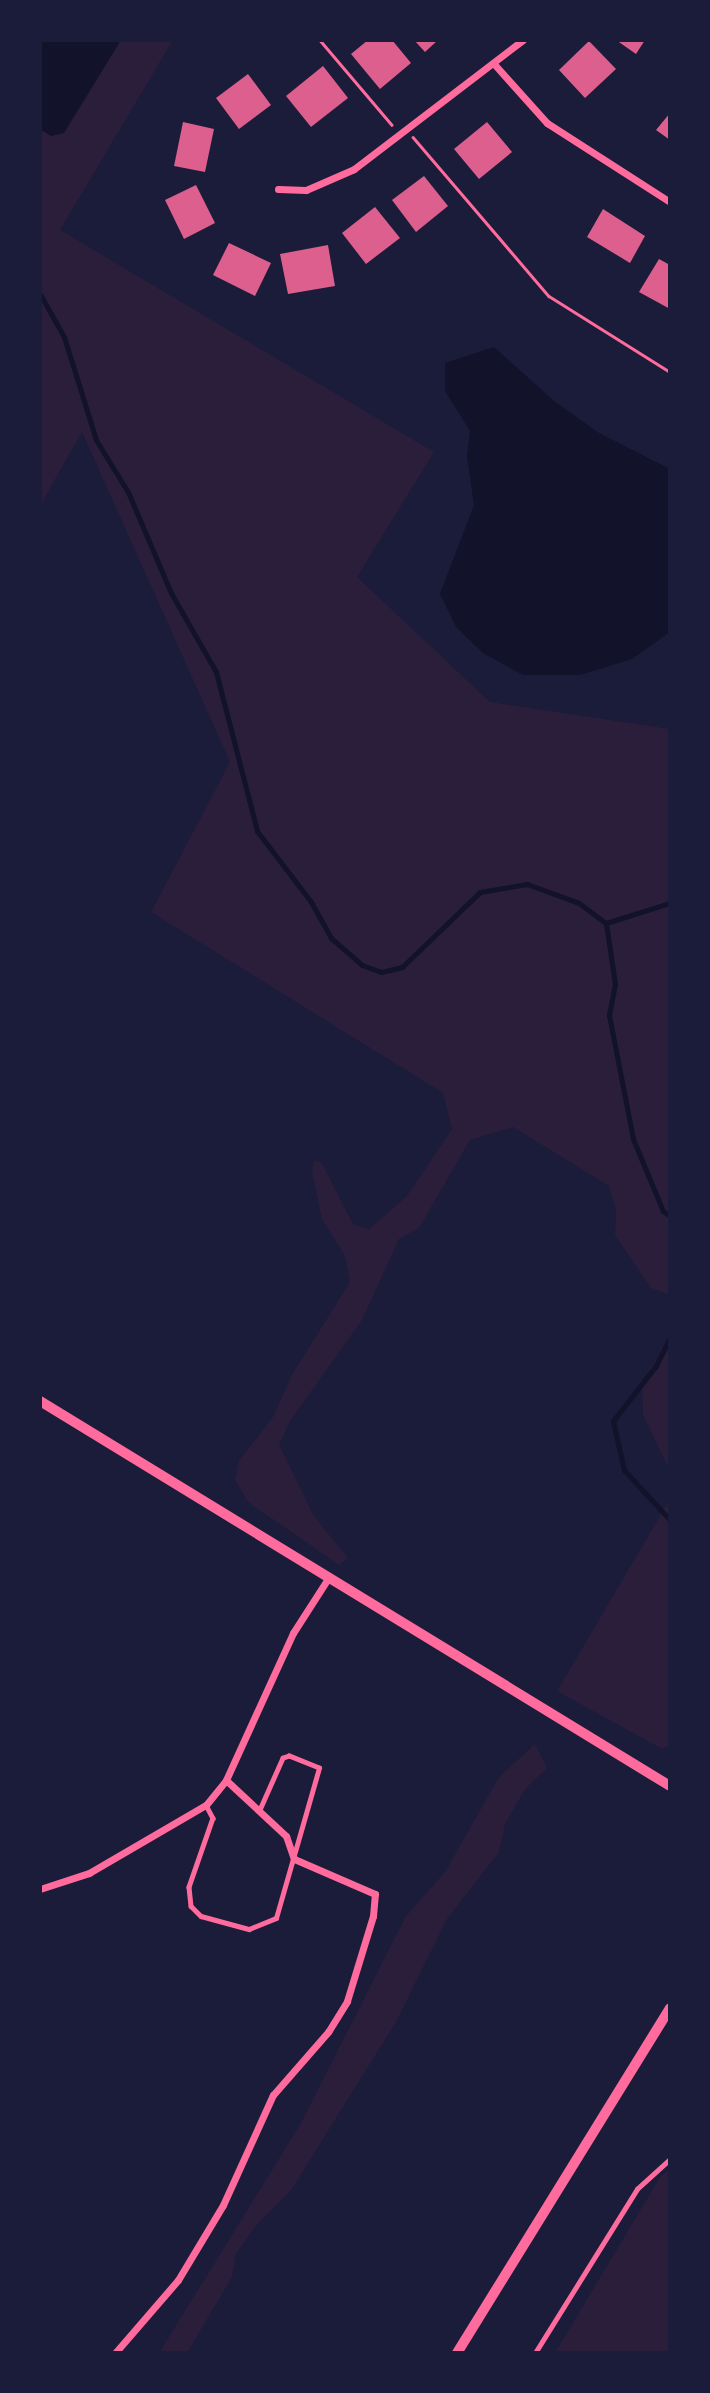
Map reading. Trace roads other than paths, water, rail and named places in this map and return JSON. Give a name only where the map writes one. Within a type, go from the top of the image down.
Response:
[{"type":"street","points":[[278,189],[306,190],[342,174],[408,133],[523,40]]},
{"type":"street","points":[[495,65],[547,123],[670,202]]},
{"type":"street","points":[[40,1401],[670,1786]]},
{"type":"street","points":[[40,1889],[89,1873],[206,1805],[226,1780],[293,1633],[329,1577]]},
{"type":"street","points":[[115,2353],[178,2280],[223,2205],[273,2095],[328,2032],[347,2001],[373,1916],[375,1894],[294,1859],[286,1836],[226,1780]]},
{"type":"street","points":[[457,2353],[670,2008]]},
{"type":"lane","points":[[206,1805],[213,1818],[189,1887],[191,1906],[201,1916],[249,1930],[265,1926],[276,1918],[319,1768],[289,1756],[283,1758],[259,1811]]},
{"type":"lane","points":[[535,2353],[637,2189],[670,2159]]},
{"type":"waterway","points":[[40,294],[64,337],[96,440],[128,492],[171,593],[216,672],[257,831],[311,902],[331,938],[362,965],[381,972],[402,967],[480,892],[527,884],[579,903],[606,923]]},
{"type":"waterway","points":[[606,923],[670,903]]},
{"type":"waterway","points":[[606,923],[615,984],[609,1015],[633,1139],[663,1211],[670,1216]]},
{"type":"waterway","points":[[670,1338],[655,1367],[613,1421],[624,1470],[670,1520]]}]
